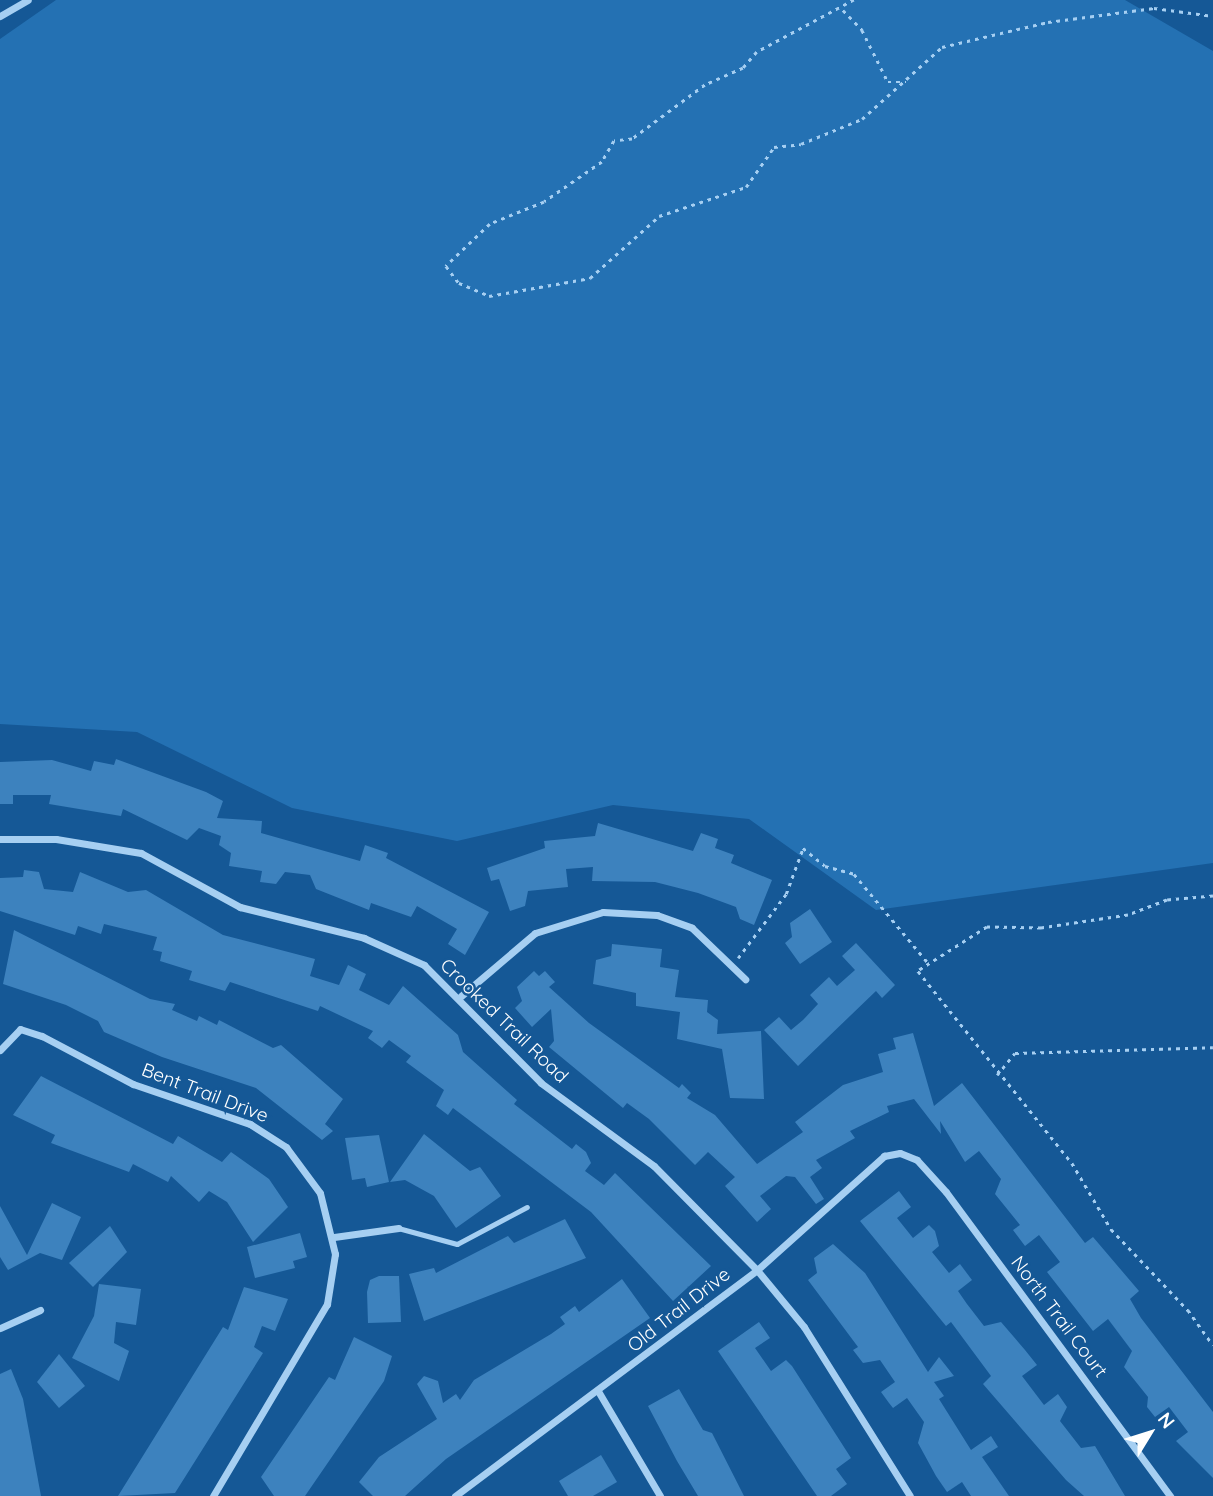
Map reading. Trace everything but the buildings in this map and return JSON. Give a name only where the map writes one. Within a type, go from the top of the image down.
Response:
[{"type":"street","points":[[0,16],[28,0]]},
{"type":"street","name":"Crooked Trail Road","points":[[0,839],[56,839],[141,853],[240,907],[393,948],[461,996],[541,1083],[654,1166],[757,1270],[804,1328],[910,1496]]},
{"type":"street","points":[[461,996],[535,933],[603,912],[675,920],[734,963],[745,979]]},
{"type":"street","name":"Bent Trail Drive","points":[[0,1050],[20,1030],[133,1084],[275,1138],[320,1193],[334,1237],[327,1304],[213,1496]]},
{"type":"street","name":"Old Trail Drive","points":[[454,1496],[757,1270],[884,1156],[917,1160]]},
{"type":"street","name":"North Trail Court","points":[[917,1160],[1170,1496]]},
{"type":"street","points":[[334,1237],[398,1228]]},
{"type":"street","points":[[0,1328],[40,1310]]},
{"type":"street","points":[[598,1391],[660,1496]]},
{"type":"lane","points":[[398,1228],[457,1244],[527,1207]]},
{"type":"path","points":[[854,0],[843,10],[757,52],[743,68],[705,85],[632,139],[614,141],[602,162],[544,202],[490,224],[446,266],[458,283],[489,296],[590,278],[659,216],[746,187],[774,147],[835,132],[906,82],[942,47],[1048,22],[1154,8],[1213,16]]},
{"type":"path","points":[[843,10],[862,30],[888,82],[906,82]]},
{"type":"path","points":[[734,963],[786,894],[803,848],[825,866],[855,874],[929,964]]},
{"type":"path","points":[[1213,896],[1167,900],[1128,915],[1041,928],[987,927],[918,971],[997,1075],[1072,1163],[1111,1229],[1213,1345]]},
{"type":"path","points":[[997,1075],[1015,1053],[1213,1046]]},
{"type":"shaded area","points":[[56,0],[1125,0],[1213,51],[1213,863],[876,910],[749,819],[613,805],[457,841],[292,808],[137,732],[0,724],[0,39]]}]
